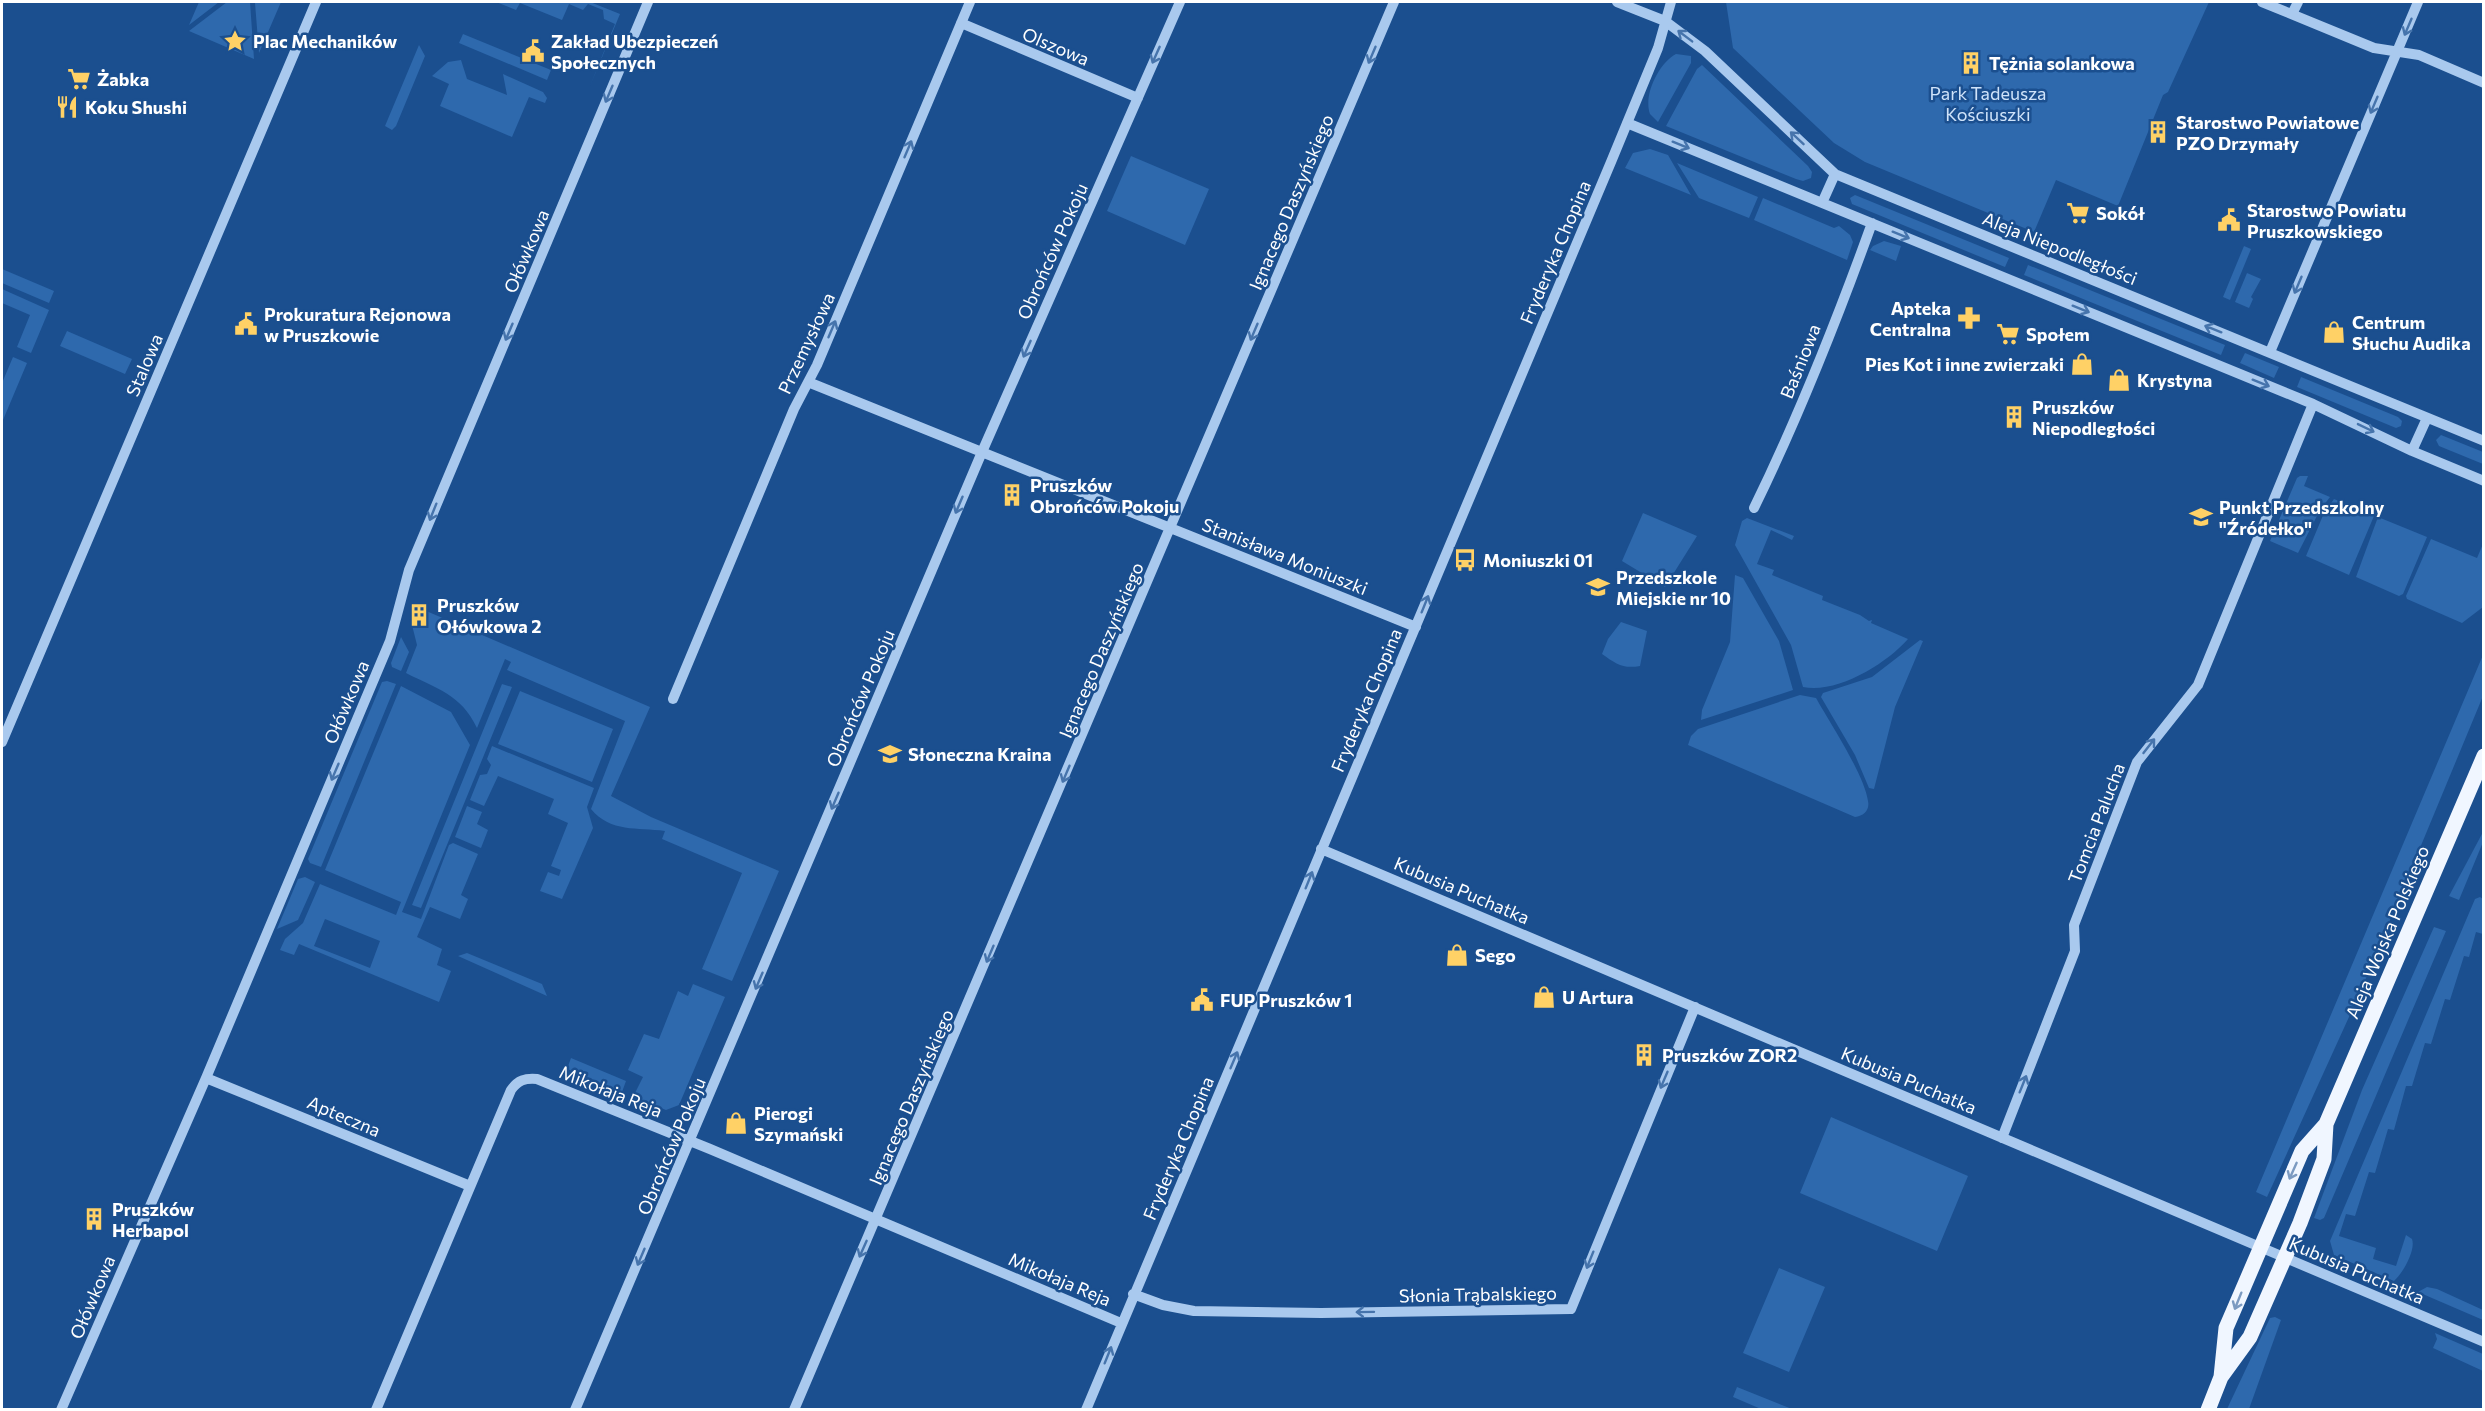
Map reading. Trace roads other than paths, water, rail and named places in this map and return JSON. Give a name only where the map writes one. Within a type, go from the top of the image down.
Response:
[{"type":"main road","name":"Aleja Wojska Polskiego","points":[[2221,1377],[2226,1328],[2260,1247],[2302,1151],[2326,1124],[2484,756]]},
{"type":"main road","name":"Aleja Wojska Polskiego","points":[[2208,1410],[2221,1377],[2250,1337],[2285,1257],[2324,1159],[2326,1124]]},
{"type":"street","name":"Stalowa","points":[[2,742],[316,2]]},
{"type":"street","name":"Ołówkowa","points":[[61,1410],[206,1078],[390,641],[409,570],[648,2]]},
{"type":"street","name":"Przemysłowa","points":[[673,699],[794,409],[808,382],[970,2]]},
{"type":"street","name":"Obrońców Pokoju","points":[[575,1410],[982,452],[1180,2]]},
{"type":"street","name":"Ignacego Daszyńskiego","points":[[794,1410],[1394,2]]},
{"type":"street","name":"Aleja Niepodległości","points":[[1617,2],[1665,21],[1705,51],[1835,174],[2484,441]]},
{"type":"street","name":"Fryderyka Chopina","points":[[1086,1410],[1627,123],[1658,48],[1671,2]]},
{"type":"street","points":[[2262,2],[2374,48],[2419,55],[2484,84]]},
{"type":"street","points":[[2292,14],[2298,2]]},
{"type":"street","points":[[2270,352],[2418,2]]},
{"type":"street","name":"Olszowa","points":[[961,23],[1138,98]]},
{"type":"street","points":[[1627,123],[2313,404],[2412,451],[2484,481]]},
{"type":"street","points":[[1822,203],[1835,174]]},
{"type":"street","name":"Baśniowa","points":[[1754,508],[1778,460],[1872,223]]},
{"type":"street","name":"Stanisława Moniuszki","points":[[808,382],[1416,627]]},
{"type":"street","name":"Tomcia Palucha","points":[[2002,1138],[2075,951],[2074,925],[2137,762],[2198,685],[2313,404]]},
{"type":"street","points":[[2412,451],[2427,418]]},
{"type":"street","name":"Kubusia Puchatka","points":[[1321,849],[2484,1342]]},
{"type":"street","name":"Słonia Trąbalskiego","points":[[1133,1294],[1185,1311],[1570,1309],[1695,1007]]},
{"type":"street","name":"Apteczna","points":[[206,1078],[470,1186]]},
{"type":"street","name":"Mikołaja Reja","points":[[376,1410],[511,1090],[524,1079],[537,1079],[690,1141],[1121,1323]]},
{"type":"place","name":"Plac Mechaników","points":[[235,41]]},
{"type":"place","name":"Zakład Ubezpieczeń Społecznych","points":[[533,51]]},
{"type":"place","name":"Tężnia solankowa","points":[[1971,63]]},
{"type":"place","name":"Żabka","points":[[79,79]]},
{"type":"place","name":"Koku Shushi","points":[[67,107]]},
{"type":"place","name":"Starostwo Powiatowe PZO Drzymały","points":[[2158,132]]},
{"type":"place","name":"Sokół","points":[[2078,213]]},
{"type":"place","name":"Starostwo Powiatu Pruszkowskiego","points":[[2229,220]]},
{"type":"place","name":"Apteka Centralna","points":[[1969,318]]},
{"type":"place","name":"Prokuratura Rejonowa w Pruszkowie","points":[[246,324]]},
{"type":"place","name":"Centrum Słuchu Audika","points":[[2334,332]]},
{"type":"place","name":"Społem","points":[[2008,334]]},
{"type":"place","name":"Pies Kot i inne zwierzaki","points":[[2082,364]]},
{"type":"place","name":"Krystyna","points":[[2119,380]]},
{"type":"place","name":"Pruszków Niepodległości","points":[[2014,417]]},
{"type":"place","name":"Pruszków Obrońców Pokoju","points":[[1012,495]]},
{"type":"place","name":"Punkt Przedszkolny \"Źródełko\"","points":[[2201,517]]},
{"type":"place","name":"Moniuszki 01","points":[[1465,560]]},
{"type":"place","name":"Przedszkole Miejskie nr 10","points":[[1598,587]]},
{"type":"place","name":"Pruszków Ołówkowa 2","points":[[419,615]]},
{"type":"place","name":"Słoneczna Kraina","points":[[890,754]]},
{"type":"place","name":"Sego","points":[[1457,955]]},
{"type":"place","name":"U Artura","points":[[1544,997]]},
{"type":"place","name":"FUP Pruszków 1","points":[[1202,1000]]},
{"type":"place","name":"Pruszków ZOR2","points":[[1644,1055]]},
{"type":"place","name":"Pierogi Szymański","points":[[736,1123]]},
{"type":"place","name":"Pruszków Herbapol","points":[[94,1219]]},
{"type":"park label","name":"Park Tadeusza Kościuszki","points":[[1988,103]]}]
